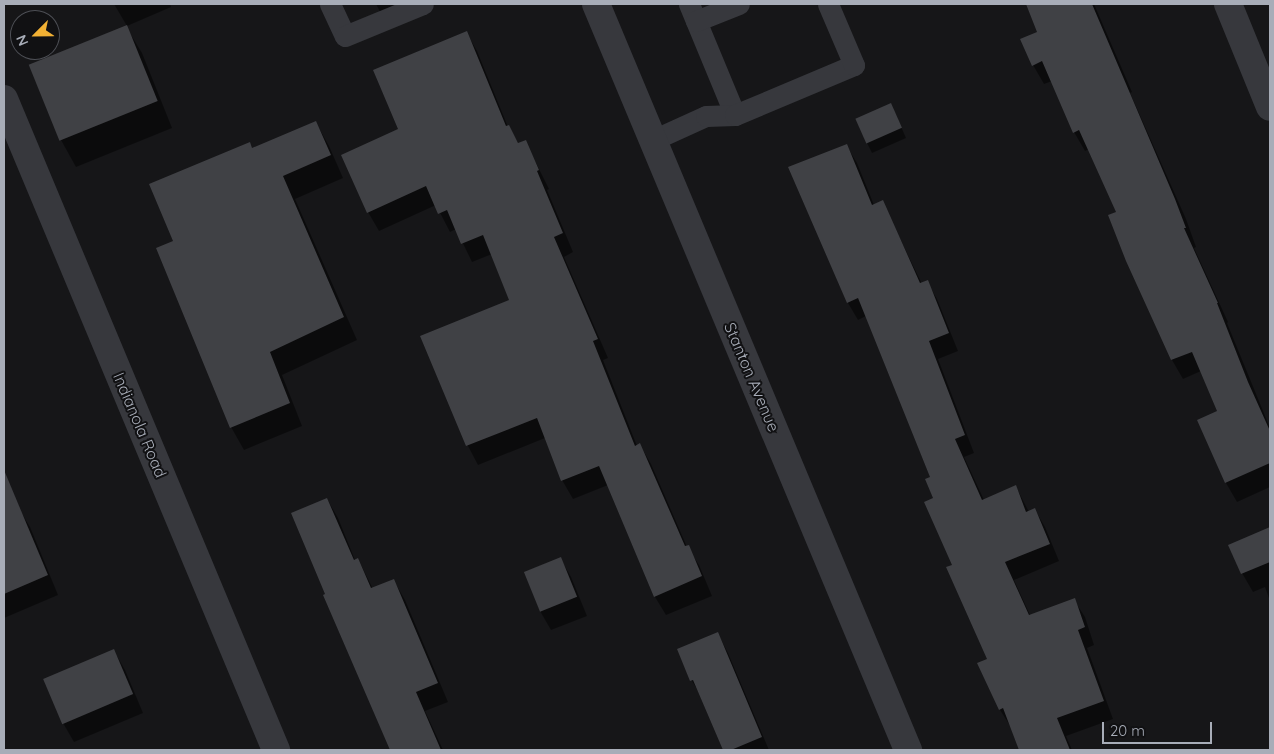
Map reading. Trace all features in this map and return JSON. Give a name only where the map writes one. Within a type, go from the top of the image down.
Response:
[{"type":"street","name":"Stanton Avenue","points":[[596,4],[908,750]]},
{"type":"street","points":[[1228,4],[1270,107]]},
{"type":"street","name":"Indianola Road","points":[[4,99],[276,750]]},
{"type":"lane","points":[[330,4],[344,36],[423,4]]},
{"type":"lane","points":[[735,115],[693,12],[739,4]]},
{"type":"lane","points":[[653,140],[706,116],[735,115],[854,64],[828,4]]},
{"type":"building","points":[[1026,4],[1092,4],[1175,199],[1186,228],[1184,228],[1218,303],[1248,382],[1270,431],[1270,463],[1225,483],[1197,420],[1217,411],[1192,352],[1171,360],[1126,261],[1108,215],[1116,212],[1079,130],[1073,133],[1042,61],[1032,66],[1020,39],[1037,32]]},
{"type":"building","points":[[127,25],[158,101],[59,141],[29,65],[40,60],[60,60],[60,52]]},
{"type":"building","points":[[467,31],[506,126],[509,125],[518,143],[526,140],[539,170],[537,171],[563,233],[554,237],[598,339],[593,341],[635,446],[640,443],[685,546],[689,545],[702,576],[654,597],[599,466],[561,481],[537,418],[466,446],[420,336],[509,300],[483,235],[461,244],[447,210],[438,214],[426,186],[367,213],[341,155],[398,129],[373,70]]},
{"type":"building","points":[[891,103],[902,128],[866,144],[855,119]]},
{"type":"building","points":[[316,121],[331,155],[283,176],[344,317],[270,352],[290,403],[230,428],[156,248],[173,241],[149,184],[250,142],[252,148]]},
{"type":"building","points":[[847,144],[872,205],[883,200],[920,283],[928,280],[949,333],[929,341],[965,435],[955,439],[982,500],[1016,485],[1026,512],[1035,508],[1050,544],[1005,562],[1029,615],[1075,598],[1085,627],[1078,630],[1104,701],[1057,718],[1070,750],[1019,750],[1003,708],[999,710],[977,663],[987,659],[946,567],[952,565],[924,502],[933,498],[925,479],[930,477],[858,298],[847,303],[788,167]]},
{"type":"building","points":[[4,470],[48,575],[4,594]]},
{"type":"building","points":[[327,498],[354,560],[358,558],[371,588],[394,579],[438,683],[416,692],[441,750],[390,750],[323,595],[325,594],[291,513]]},
{"type":"building","points":[[1270,527],[1270,562],[1241,574],[1228,545]]},
{"type":"building","points":[[561,557],[577,597],[540,612],[524,572]]},
{"type":"building","points":[[718,632],[762,737],[731,750],[723,750],[693,680],[690,681],[677,649]]},
{"type":"building","points":[[114,649],[133,694],[62,724],[43,679]]}]
